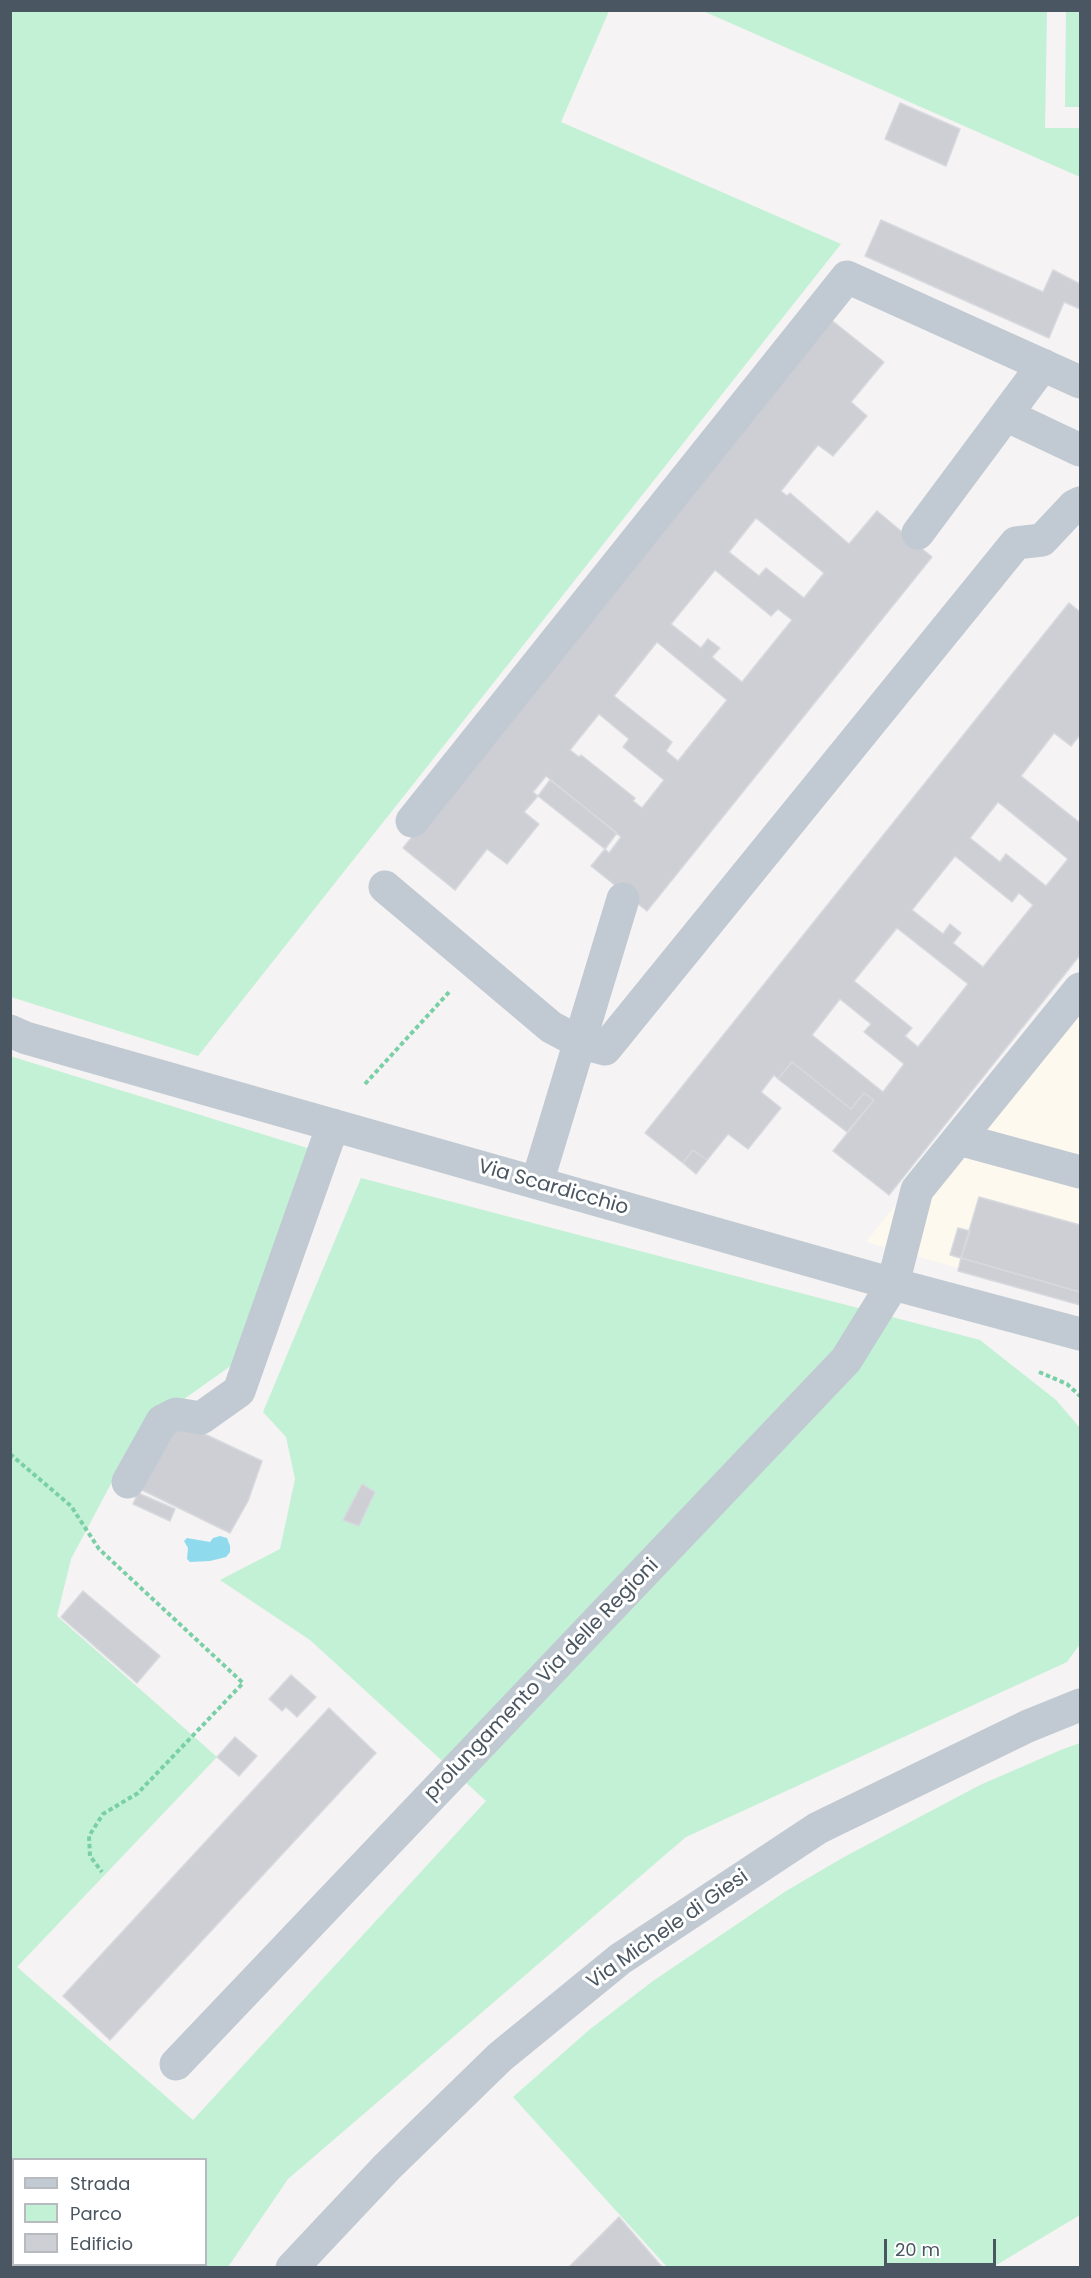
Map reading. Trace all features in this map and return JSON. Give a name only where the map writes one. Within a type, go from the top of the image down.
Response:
[{"type":"street","points":[[412,821],[847,277],[1080,382]]},
{"type":"street","points":[[918,533],[1043,365]]},
{"type":"street","points":[[1006,415],[1080,450]]},
{"type":"street","points":[[385,887],[551,1027],[579,1042],[605,1049],[1016,543],[1042,540],[1074,506],[1080,503]]},
{"type":"street","points":[[537,1183],[623,899]]},
{"type":"street","name":"prolungamento Via delle Regioni","points":[[176,2064],[846,1360],[892,1284],[917,1190],[1080,989]]},
{"type":"street","name":"Via Scardicchio","points":[[16,1036],[1077,1336]]},
{"type":"street","points":[[128,1482],[162,1421],[176,1414],[201,1418],[239,1391],[333,1125]]},
{"type":"street","points":[[959,1140],[1080,1172]]},
{"type":"street","name":"Via Michele di Giesi","points":[[292,2268],[387,2167],[500,2057],[620,1959],[818,1828],[1028,1726],[1080,1704]]},
{"type":"path","points":[[365,1084],[475,963]]},
{"type":"path","points":[[1039,1372],[1067,1384],[1080,1396]]},
{"type":"path","points":[[10,1454],[71,1506],[99,1549],[243,1683],[138,1793],[103,1814],[89,1836],[90,1856],[102,1872]]},
{"type":"shaded area","points":[[1080,973],[1080,1302],[866,1242]]},
{"type":"green space","points":[[10,11],[609,11],[561,122],[841,244],[198,1056],[11,997]]},
{"type":"green space","points":[[703,11],[1047,11],[1045,128],[1080,128],[1080,177]]},
{"type":"green space","points":[[1066,11],[1080,11],[1080,107],[1065,107]]},
{"type":"green space","points":[[10,1056],[320,1152],[232,1365],[139,1431],[71,1559],[57,1616],[217,1757],[17,1967],[193,2120],[486,1801],[310,1640],[220,1580],[280,1549],[295,1479],[286,1437],[263,1412],[361,1178],[980,1340],[1056,1400],[1080,1428],[1080,1644],[1067,1662],[686,1837],[288,2179],[228,2267],[11,2267]]},
{"type":"green space","points":[[1080,1743],[1080,2215],[993,2267],[667,2267],[513,2097],[589,2030],[653,1981],[786,1891],[844,1857],[980,1785]]},
{"type":"water","points":[[220,1536],[227,1538],[230,1546],[230,1552],[226,1557],[210,1561],[190,1562],[187,1559],[188,1548],[184,1541],[187,1538],[210,1542],[213,1538]]},
{"type":"building","points":[[900,103],[960,129],[946,166],[885,139]]},
{"type":"building","points":[[881,220],[1043,292],[1053,270],[1080,284],[1080,309],[1064,302],[1049,338],[865,256]]},
{"type":"building","points":[[830,319],[884,362],[851,402],[867,416],[833,456],[818,445],[781,491],[787,496],[790,493],[849,544],[877,511],[932,557],[647,911],[591,866],[605,849],[609,853],[621,837],[546,776],[533,792],[538,796],[524,812],[539,824],[507,864],[487,849],[455,890],[403,848]],"holes":[[[756,518],[824,573],[804,598],[766,568],[759,576],[729,552]],[[715,570],[771,616],[778,609],[792,620],[742,682],[712,657],[720,648],[708,639],[701,648],[671,624]],[[657,642],[727,700],[678,761],[666,751],[672,742],[614,696]],[[599,714],[629,739],[623,747],[664,780],[642,808],[633,801],[635,798],[581,755],[579,757],[570,750]]]},
{"type":"building","points":[[1069,603],[1080,612],[1080,735],[1071,746],[1054,733],[1021,776],[1080,823],[1080,955],[889,1195],[833,1151],[874,1100],[864,1093],[851,1109],[792,1062],[778,1079],[774,1075],[761,1092],[781,1108],[748,1149],[728,1134],[707,1160],[693,1150],[683,1163],[645,1133]],"holes":[[[998,802],[1068,859],[1046,886],[1006,854],[1000,862],[970,838]],[[955,856],[1012,902],[1019,893],[1033,905],[983,967],[953,943],[961,933],[950,924],[943,934],[912,910]],[[897,928],[968,984],[918,1047],[905,1036],[912,1028],[854,981]],[[840,999],[871,1024],[864,1032],[904,1064],[883,1092],[812,1035]]]},
{"type":"building","points":[[550,780],[617,833],[605,849],[538,796]]},
{"type":"building","points":[[792,1062],[851,1109],[864,1093],[874,1100],[847,1132],[778,1079]]},
{"type":"building","points":[[693,1150],[707,1160],[696,1174],[683,1163]]},
{"type":"building","points":[[979,1197],[1080,1225],[1080,1292],[961,1258]]},
{"type":"building","points":[[958,1228],[970,1231],[961,1258],[950,1255]]},
{"type":"building","points":[[961,1258],[1080,1292],[1080,1305],[958,1271]]},
{"type":"building","points":[[179,1422],[262,1461],[248,1501],[230,1533],[140,1489]]},
{"type":"building","points":[[362,1484],[375,1492],[359,1526],[343,1520]]},
{"type":"building","points":[[138,1493],[175,1509],[170,1521],[133,1504]]},
{"type":"building","points":[[83,1591],[160,1656],[137,1683],[61,1617]]},
{"type":"building","points":[[291,1675],[316,1697],[297,1717],[286,1707],[282,1711],[269,1699]]},
{"type":"building","points":[[329,1708],[376,1753],[110,2040],[63,1996]]},
{"type":"building","points":[[235,1737],[257,1756],[239,1776],[217,1757]]},
{"type":"building","points":[[619,2217],[663,2268],[568,2268]]}]
